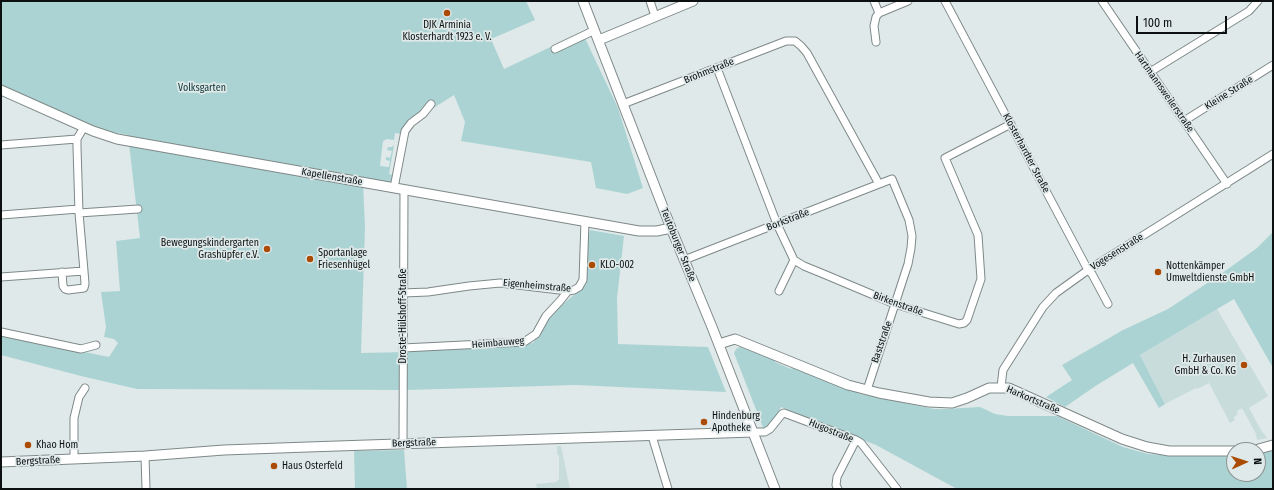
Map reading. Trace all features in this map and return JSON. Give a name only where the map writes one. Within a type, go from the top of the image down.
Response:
[{"type":"street","name":"Teutoburger Straße","points":[[583,1],[671,228],[723,354],[775,489]]},
{"type":"street","points":[[650,1],[655,16]]},
{"type":"street","points":[[599,40],[693,1]]},
{"type":"street","points":[[874,1],[879,13]]},
{"type":"street","points":[[876,42],[874,26],[876,17],[879,13],[908,1]]},
{"type":"street","name":"Klosterhardter Straße","points":[[945,1],[1088,270],[1092,274],[1108,304]]},
{"type":"street","name":"Hartmannsweilerstraße","points":[[1102,1],[1227,184]]},
{"type":"street","points":[[1150,72],[1249,11],[1258,1]]},
{"type":"street","points":[[555,48],[595,30]]},
{"type":"street","name":"Brohmstraße","points":[[623,104],[786,41],[795,41],[807,53],[879,184]]},
{"type":"street","name":"Kleine Straße","points":[[1184,121],[1273,65]]},
{"type":"street","points":[[717,68],[777,224],[794,260],[779,291]]},
{"type":"street","name":"Kapellenstraße","points":[[1,90],[100,134],[117,139],[649,232],[671,228]]},
{"type":"street","name":"Droste-Hülshoff-Straße","points":[[403,443],[403,293],[399,189],[405,131],[411,123],[423,114],[431,104]]},
{"type":"street","name":"Birkenstraße","points":[[794,260],[826,276],[895,304],[959,324],[964,323],[967,320],[982,279],[978,235],[945,158],[1010,124]]},
{"type":"street","points":[[62,272],[63,286],[65,289],[84,288],[79,211],[77,139],[84,127]]},
{"type":"street","points":[[1,145],[77,139]]},
{"type":"street","name":"Vogesenstraße","points":[[1001,387],[1003,370],[1043,307],[1056,293],[1088,270],[1273,154]]},
{"type":"street","name":"Borkstraße","points":[[684,260],[892,179]]},
{"type":"street","name":"Baststraße","points":[[867,390],[910,256],[912,236],[905,209],[892,179]]},
{"type":"street","points":[[1,215],[138,208]]},
{"type":"street","name":"Eigenheimstraße","points":[[403,293],[428,292],[500,283],[568,291],[574,290],[579,287],[583,280],[585,221]]},
{"type":"street","points":[[1,277],[84,271]]},
{"type":"street","name":"Heimbauweg","points":[[403,348],[524,342],[536,334],[546,316],[568,291]]},
{"type":"street","points":[[1,332],[81,349],[96,345]]},
{"type":"street","name":"Harkortstraße","points":[[719,344],[735,339],[834,379],[867,390],[942,403],[963,400],[989,388],[1009,388],[1122,439],[1151,448],[1169,451],[1226,452]]},
{"type":"street","name":"Bergstraße","points":[[74,459],[74,418],[79,397],[85,388]]},
{"type":"street","name":"Hugostraße","points":[[753,432],[765,432],[770,429],[784,413],[856,440],[861,443],[897,489]]},
{"type":"street","name":"Bergstraße","points":[[1,462],[145,456],[224,450],[753,432]]},
{"type":"street","points":[[652,436],[668,489]]},
{"type":"street","points":[[838,489],[836,485],[837,477],[856,440]]},
{"type":"street","points":[[145,456],[146,489]]},
{"type":"shaded area","points":[[1217,309],[1268,396],[1249,408],[1267,438],[1257,440],[1256,434],[1242,408],[1237,411],[1238,414],[1234,417],[1235,420],[1230,423],[1209,383],[1165,404],[1140,355]]},
{"type":"shaded area","points":[[557,446],[561,446],[570,489],[537,489],[536,484],[556,482],[559,479],[559,456],[557,454]]},
{"type":"green space","name":"Volksgarten","points":[[1,1],[526,1],[535,20],[491,39],[504,69],[582,32],[618,108],[643,188],[627,194],[596,188],[591,162],[461,141],[465,122],[454,95],[424,114],[406,135],[395,133],[394,140],[387,139],[383,141],[380,166],[389,167],[390,161],[386,160],[386,157],[390,158],[392,151],[387,150],[388,147],[392,147],[394,145],[389,174],[394,175],[392,182],[363,183],[365,227],[361,353],[407,352],[411,350],[533,343],[551,314],[586,285],[588,239],[590,230],[624,236],[617,298],[618,344],[708,347],[726,392],[576,385],[407,390],[137,389],[1,355],[1,335],[109,357],[118,343],[114,339],[104,337],[106,327],[101,292],[120,291],[116,241],[140,238],[128,135],[97,129],[1,85]]},
{"type":"green space","points":[[1273,232],[1273,368],[1234,299],[1140,355],[1165,404],[1159,408],[1133,363],[1065,407],[1046,397],[1072,380],[1062,365],[1123,330],[1168,309],[1257,248]]},
{"type":"green space","points":[[740,347],[775,360],[775,362],[791,369],[792,367],[860,394],[934,409],[980,407],[995,414],[1008,416],[1057,416],[1123,447],[1148,454],[1176,456],[1226,456],[1226,482],[1266,482],[1266,451],[1273,450],[1273,489],[957,489],[876,445],[781,407],[774,421],[764,430],[734,353],[736,349]]},
{"type":"green space","points":[[404,450],[407,489],[336,489],[355,488],[354,451]]},
{"type":"place","name":"DJK Arminia Klosterhardt 1923 e. V.","points":[[447,13]]},
{"type":"place","name":"Bewegungskindergarten Grashüpfer e.V.","points":[[267,249]]},
{"type":"place","name":"Sportanlage Friesenhügel","points":[[310,259]]},
{"type":"place","name":"KLO-002","points":[[592,265]]},
{"type":"place","name":"Nottenkämper Umweltdienste GmbH","points":[[1158,272]]},
{"type":"place","name":"H. Zurhausen GmbH & Co. KG","points":[[1244,365]]},
{"type":"place","name":"Hindenburg Apotheke","points":[[704,422]]},
{"type":"place","name":"Khao Hom","points":[[28,445]]},
{"type":"place","name":"Haus Osterfeld","points":[[274,466]]}]
